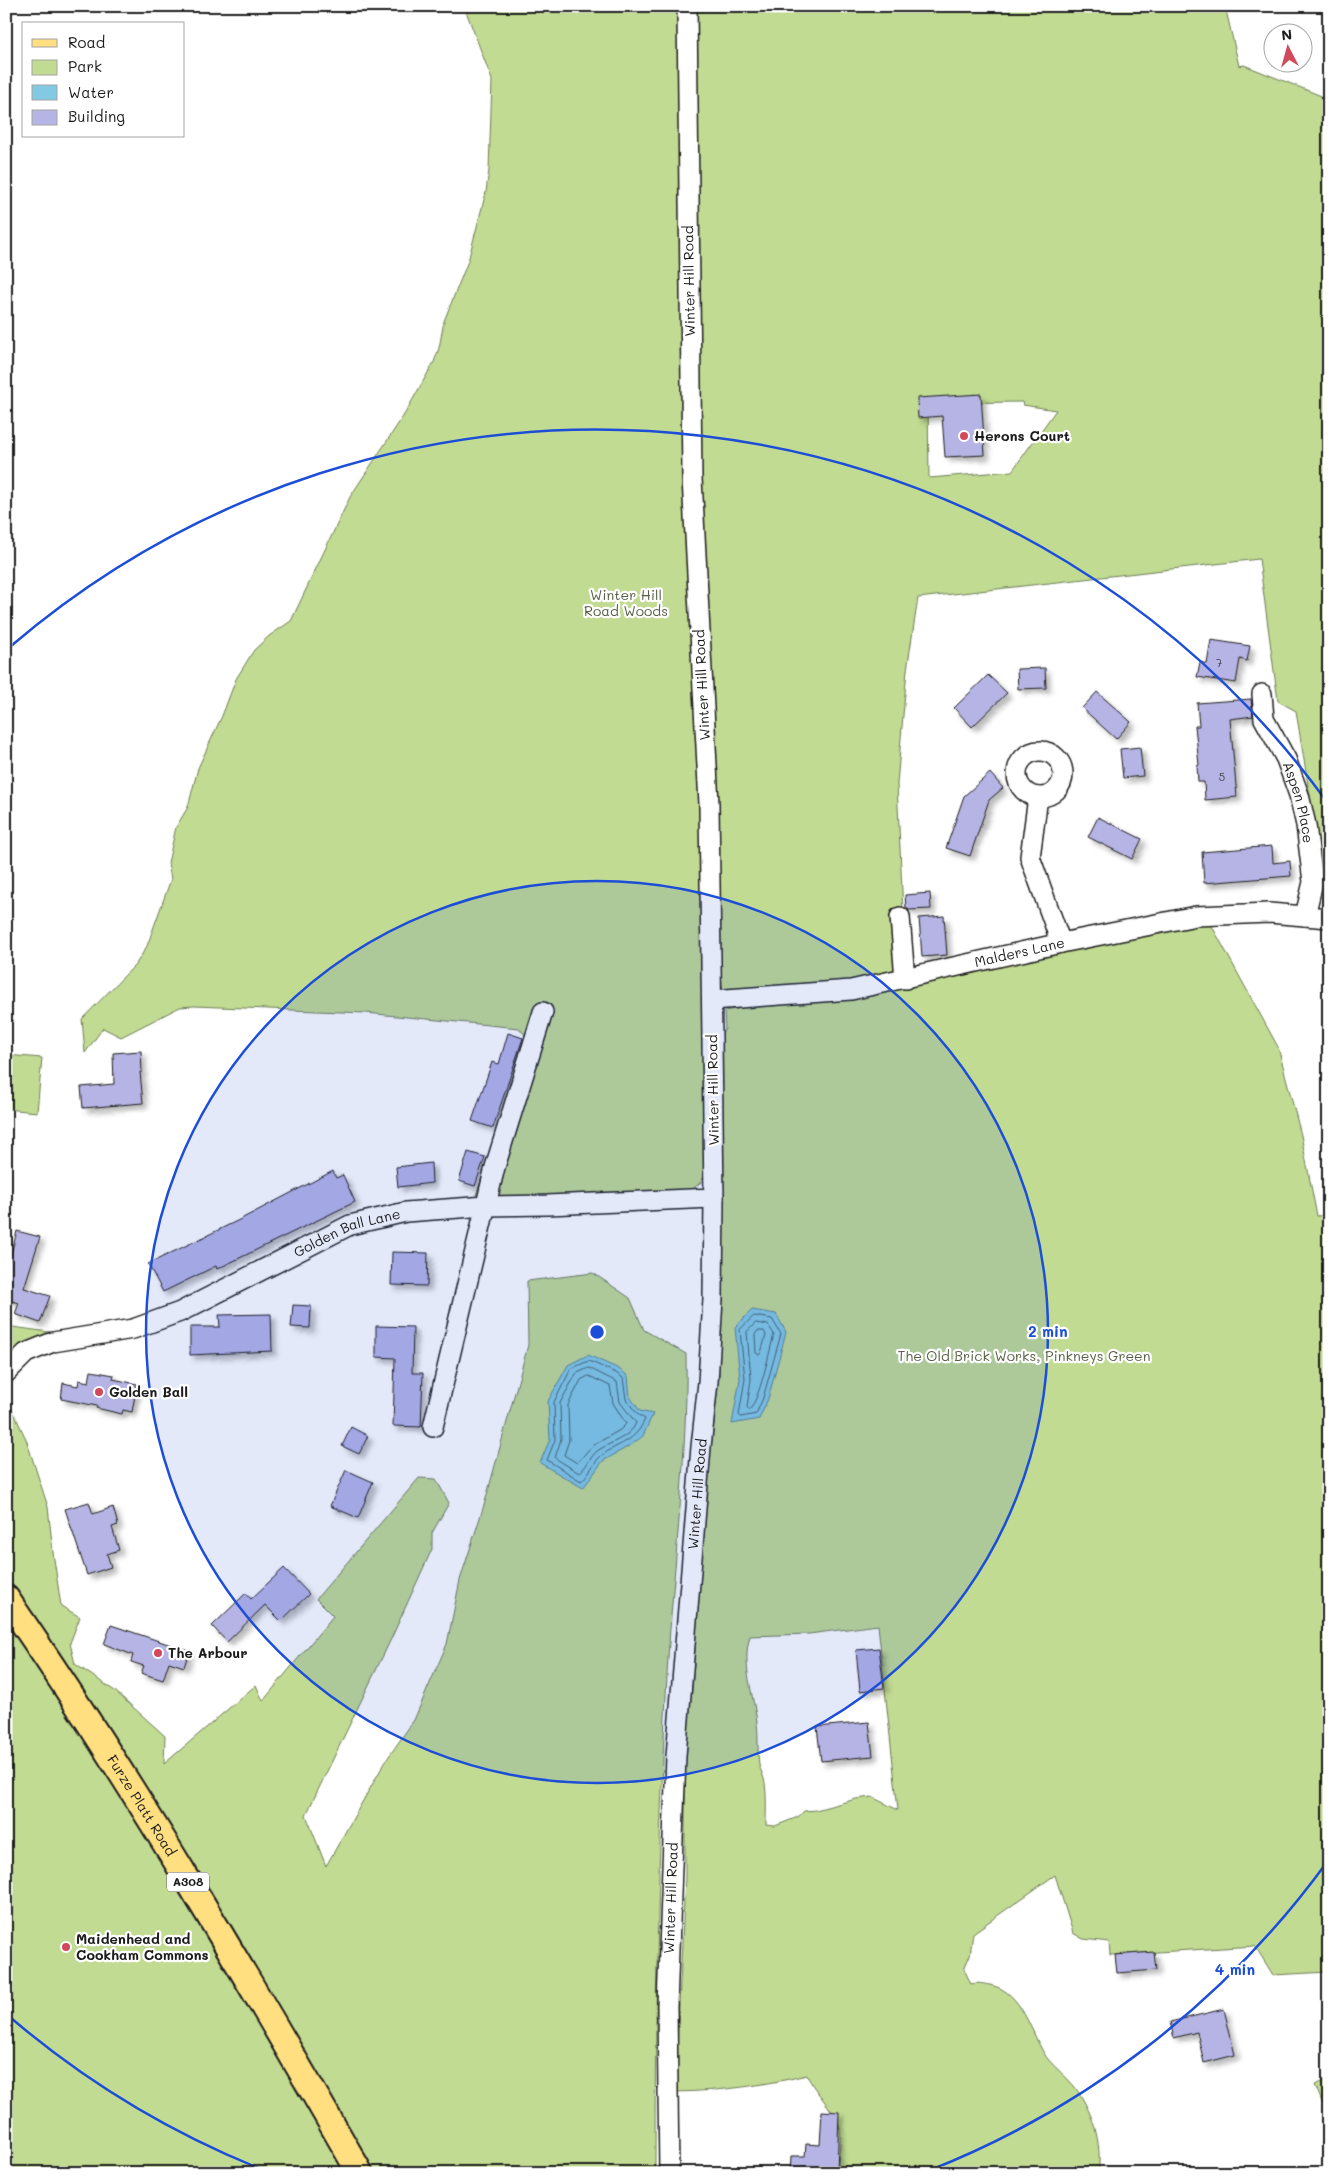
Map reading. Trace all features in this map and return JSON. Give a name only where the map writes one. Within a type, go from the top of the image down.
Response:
[{"type":"main road","name":"Furze Platt Road","points":[[6,1598],[69,1690],[130,1786],[303,2074],[360,2173]]},
{"type":"street","name":"Winter Hill Road","points":[[669,2173],[667,2006],[676,1756],[708,1382],[713,1299],[714,1198],[709,804],[694,540],[692,470],[687,6]]},
{"type":"street","name":"Aspen Place","points":[[1262,694],[1264,719],[1286,759],[1299,795],[1306,825],[1314,882],[1305,916]]},
{"type":"street","points":[[1038,797],[1030,857],[1061,943]]},
{"type":"street","name":"Malders Lane","points":[[712,1000],[851,990],[1061,943],[1196,916],[1269,913],[1329,918]]},
{"type":"street","points":[[900,917],[905,979]]},
{"type":"street","points":[[433,1427],[495,1167],[544,1012]]},
{"type":"street","name":"Golden Ball Lane","points":[[6,1373],[26,1353],[53,1342],[133,1329],[180,1312],[350,1225],[406,1212],[486,1206],[547,1206],[714,1198]]},
{"type":"green space","name":"Winter Hill Road Woods","points":[[464,6],[1225,6],[1239,66],[1244,65],[1329,99],[1329,902],[1327,901],[1296,711],[1278,701],[1259,559],[918,598],[907,670],[897,784],[906,976],[724,1007],[721,973],[720,881],[700,882],[707,1172],[700,1183],[689,1192],[506,1199],[476,1195],[530,1041],[519,1028],[366,1013],[194,1006],[180,1007],[121,1037],[103,1028],[85,1053],[82,1019],[136,964],[147,946],[171,879],[168,863],[176,827],[188,807],[198,768],[222,716],[236,679],[254,650],[269,636],[291,621],[350,497],[404,415],[434,362],[439,348],[444,321],[468,261],[486,192],[489,170],[492,80]],"holes":[[[1022,402],[1023,405],[1056,410],[1012,471],[929,478],[928,403]]]},
{"type":"green space","name":"The Old Brick Works, Pinkneys Green","points":[[1207,917],[1278,1047],[1301,1135],[1317,1216],[1329,1215],[1329,1972],[1273,1975],[1255,1946],[1110,1955],[1109,1942],[1083,1939],[1073,1933],[1055,1875],[973,1933],[970,1955],[964,1969],[971,1984],[990,1985],[1010,1995],[1024,2014],[1047,2058],[1071,2082],[1080,2095],[1095,2127],[1099,2150],[1098,2173],[837,2173],[840,2129],[831,2110],[807,2075],[741,2087],[675,2092],[685,1877],[685,1742],[692,1692],[706,1491],[719,1377],[719,1038],[725,1029],[724,1011],[908,980]],"holes":[[[878,1625],[898,1810],[872,1797],[804,1811],[798,1817],[775,1826],[766,1825],[765,1783],[759,1765],[757,1723],[747,1669],[750,1636],[809,1634]]]},
{"type":"green space","points":[[6,1055],[42,1058],[37,1112],[6,1109]]},
{"type":"green space","points":[[593,1273],[630,1298],[644,1330],[686,1354],[682,1482],[668,1652],[663,1755],[656,1994],[655,2173],[6,2173],[6,1396],[26,1439],[48,1507],[61,1606],[80,1617],[70,1643],[75,1664],[115,1691],[165,1736],[164,1764],[256,1685],[263,1701],[333,1616],[316,1599],[419,1478],[436,1479],[449,1503],[432,1533],[432,1549],[306,1815],[326,1866],[385,1762],[414,1720],[447,1644],[460,1580],[485,1502],[528,1345],[527,1281]]},
{"type":"green space","points":[[6,1326],[56,1333],[26,1345],[6,1357]]},
{"type":"green space","points":[[1329,2078],[1329,2119],[1315,2085]]},
{"type":"water","points":[[752,1310],[776,1314],[786,1332],[768,1399],[759,1419],[732,1424],[740,1379],[735,1327]]},
{"type":"water","points":[[588,1355],[619,1369],[628,1376],[630,1397],[640,1411],[653,1414],[643,1436],[603,1461],[583,1488],[540,1463],[550,1439],[548,1401],[568,1365]]},
{"type":"building","name":"Herons Court","points":[[981,394],[985,455],[945,457],[942,416],[918,418],[917,398]]},
{"type":"building","points":[[1211,640],[1250,646],[1247,661],[1240,659],[1236,683],[1197,677],[1200,662],[1207,664]]},
{"type":"building","points":[[1045,668],[1046,688],[1018,689],[1017,669]]},
{"type":"building","points":[[988,675],[1007,693],[972,727],[954,708]]},
{"type":"building","points":[[1097,692],[1131,722],[1116,739],[1082,708]]},
{"type":"building","points":[[1251,699],[1253,716],[1230,719],[1237,797],[1205,800],[1204,782],[1198,782],[1197,766],[1199,765],[1195,726],[1199,726],[1197,703]]},
{"type":"building","points":[[1140,747],[1143,776],[1123,778],[1120,749]]},
{"type":"building","points":[[990,773],[1003,788],[989,800],[970,856],[946,848],[964,796]]},
{"type":"building","points":[[1098,817],[1142,839],[1132,859],[1088,837]]},
{"type":"building","points":[[1272,846],[1273,863],[1290,861],[1291,876],[1204,883],[1202,852]]},
{"type":"building","points":[[930,893],[931,909],[909,910],[906,908],[905,895]]},
{"type":"building","points":[[944,916],[947,955],[922,957],[919,918]]},
{"type":"building","points":[[508,1033],[523,1038],[493,1128],[472,1121],[492,1062],[499,1064]]},
{"type":"building","points":[[141,1051],[142,1072],[140,1072],[143,1103],[83,1108],[81,1087],[114,1084],[113,1053]]},
{"type":"building","points":[[468,1152],[485,1157],[475,1186],[459,1181]]},
{"type":"building","points":[[431,1163],[432,1183],[398,1187],[396,1167]]},
{"type":"building","points":[[333,1171],[336,1178],[343,1175],[355,1202],[217,1269],[216,1266],[163,1292],[148,1264],[241,1219]]},
{"type":"building","points":[[17,1231],[40,1237],[24,1288],[50,1296],[40,1323],[15,1314],[19,1303],[6,1299],[6,1273]]},
{"type":"building","points":[[392,1252],[428,1253],[427,1286],[391,1285]]},
{"type":"building","points":[[293,1305],[311,1306],[310,1328],[291,1327]]},
{"type":"building","points":[[271,1314],[272,1351],[190,1355],[190,1327],[220,1327],[219,1315]]},
{"type":"building","points":[[376,1326],[413,1327],[412,1373],[423,1373],[421,1427],[393,1426],[395,1358],[376,1357]]},
{"type":"building","name":"Golden Ball","points":[[91,1371],[114,1375],[113,1379],[137,1384],[132,1412],[123,1410],[122,1414],[96,1408],[97,1406],[61,1399],[63,1383],[78,1386],[79,1380],[89,1382]]},
{"type":"building","points":[[351,1427],[368,1436],[359,1454],[342,1446]]},
{"type":"building","points":[[346,1470],[373,1482],[358,1518],[330,1506]]},
{"type":"building","points":[[89,1502],[93,1514],[113,1507],[118,1525],[112,1527],[119,1550],[107,1554],[111,1567],[87,1575],[65,1509]]},
{"type":"building","points":[[284,1568],[309,1594],[281,1621],[265,1605],[227,1642],[212,1626],[246,1593],[251,1599]]},
{"type":"building","name":"The Arbour","points":[[111,1625],[189,1651],[184,1667],[169,1662],[163,1680],[141,1673],[144,1666],[131,1662],[133,1655],[104,1644]]},
{"type":"building","points":[[879,1648],[884,1688],[860,1691],[856,1650]]},
{"type":"building","points":[[869,1722],[873,1756],[821,1761],[817,1727]]},
{"type":"building","points":[[1154,1952],[1156,1970],[1117,1973],[1115,1955]]},
{"type":"building","points":[[1224,2009],[1235,2055],[1204,2063],[1197,2032],[1174,2038],[1170,2022]]},
{"type":"building","points":[[822,2111],[839,2112],[837,2173],[790,2173],[791,2156],[805,2156],[806,2144],[820,2145]]},
{"type":"place","name":"Herons Court","points":[[964,436]]},
{"type":"place","name":"Golden Ball","points":[[99,1392]]},
{"type":"place","name":"The Arbour","points":[[158,1653]]},
{"type":"place","name":"Maidenhead and Cookham Commons","points":[[66,1947]]}]
